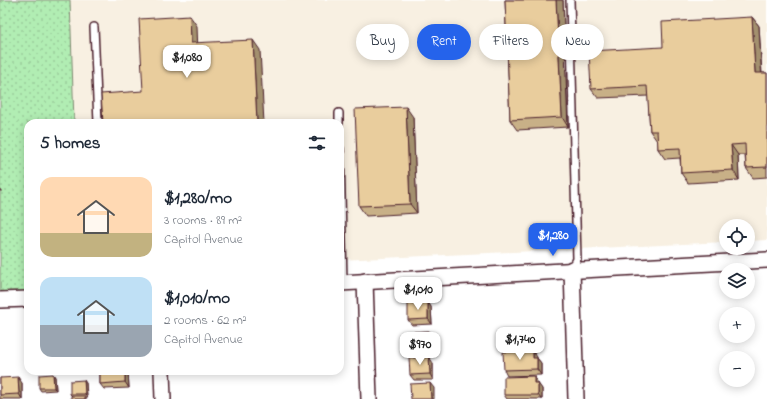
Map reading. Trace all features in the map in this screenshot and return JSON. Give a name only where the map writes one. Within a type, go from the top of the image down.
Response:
[{"type":"street","points":[[344,282],[767,260]]},
{"type":"street","points":[[572,269],[576,399]]},
{"type":"street","points":[[365,281],[370,399]]},
{"type":"street","points":[[0,300],[24,299]]},
{"type":"street","points":[[162,375],[163,399]]},
{"type":"lane","points":[[570,0],[577,260],[572,269]]},
{"type":"lane","points":[[94,26],[98,119]]},
{"type":"lane","points":[[339,113],[339,119]]},
{"type":"shaded area","points":[[70,0],[767,0],[767,240],[755,241],[755,219],[719,219],[719,242],[344,260],[344,119],[74,119]]},
{"type":"green space","points":[[0,0],[70,0],[74,119],[24,119],[24,291],[0,292]]},
{"type":"building","points":[[505,0],[556,0],[557,24],[551,24],[551,60],[559,60],[562,117],[510,120],[508,60],[543,60],[543,24],[506,24]]},
{"type":"building","points":[[190,16],[191,43],[253,40],[257,119],[103,119],[101,94],[143,91],[139,19]]},
{"type":"building","points":[[752,17],[755,73],[767,73],[767,167],[746,168],[745,144],[731,145],[733,170],[681,173],[680,148],[658,149],[657,131],[650,131],[647,86],[591,89],[589,60],[604,60],[604,50],[663,47],[662,22]]},
{"type":"building","points":[[406,107],[410,204],[359,206],[355,109]]},
{"type":"building","points":[[428,302],[428,319],[408,320],[408,303]]},
{"type":"building","points":[[429,331],[429,348],[410,349],[409,332]]},
{"type":"building","points":[[533,351],[533,358],[537,358],[537,369],[504,370],[503,352]]},
{"type":"building","points":[[429,357],[430,374],[410,375],[409,358]]},
{"type":"building","points":[[39,375],[53,375],[54,388],[39,388]]},
{"type":"building","points":[[100,375],[125,375],[125,382],[100,384]]},
{"type":"building","points":[[534,376],[534,383],[538,383],[538,395],[504,395],[504,377]]},
{"type":"building","points":[[18,377],[19,394],[0,395],[0,378]]},
{"type":"building","points":[[84,380],[85,394],[70,394],[70,381]]},
{"type":"building","points":[[430,383],[431,399],[411,399],[410,384]]},
{"type":"building","points":[[71,396],[85,396],[85,399],[71,399]]}]
